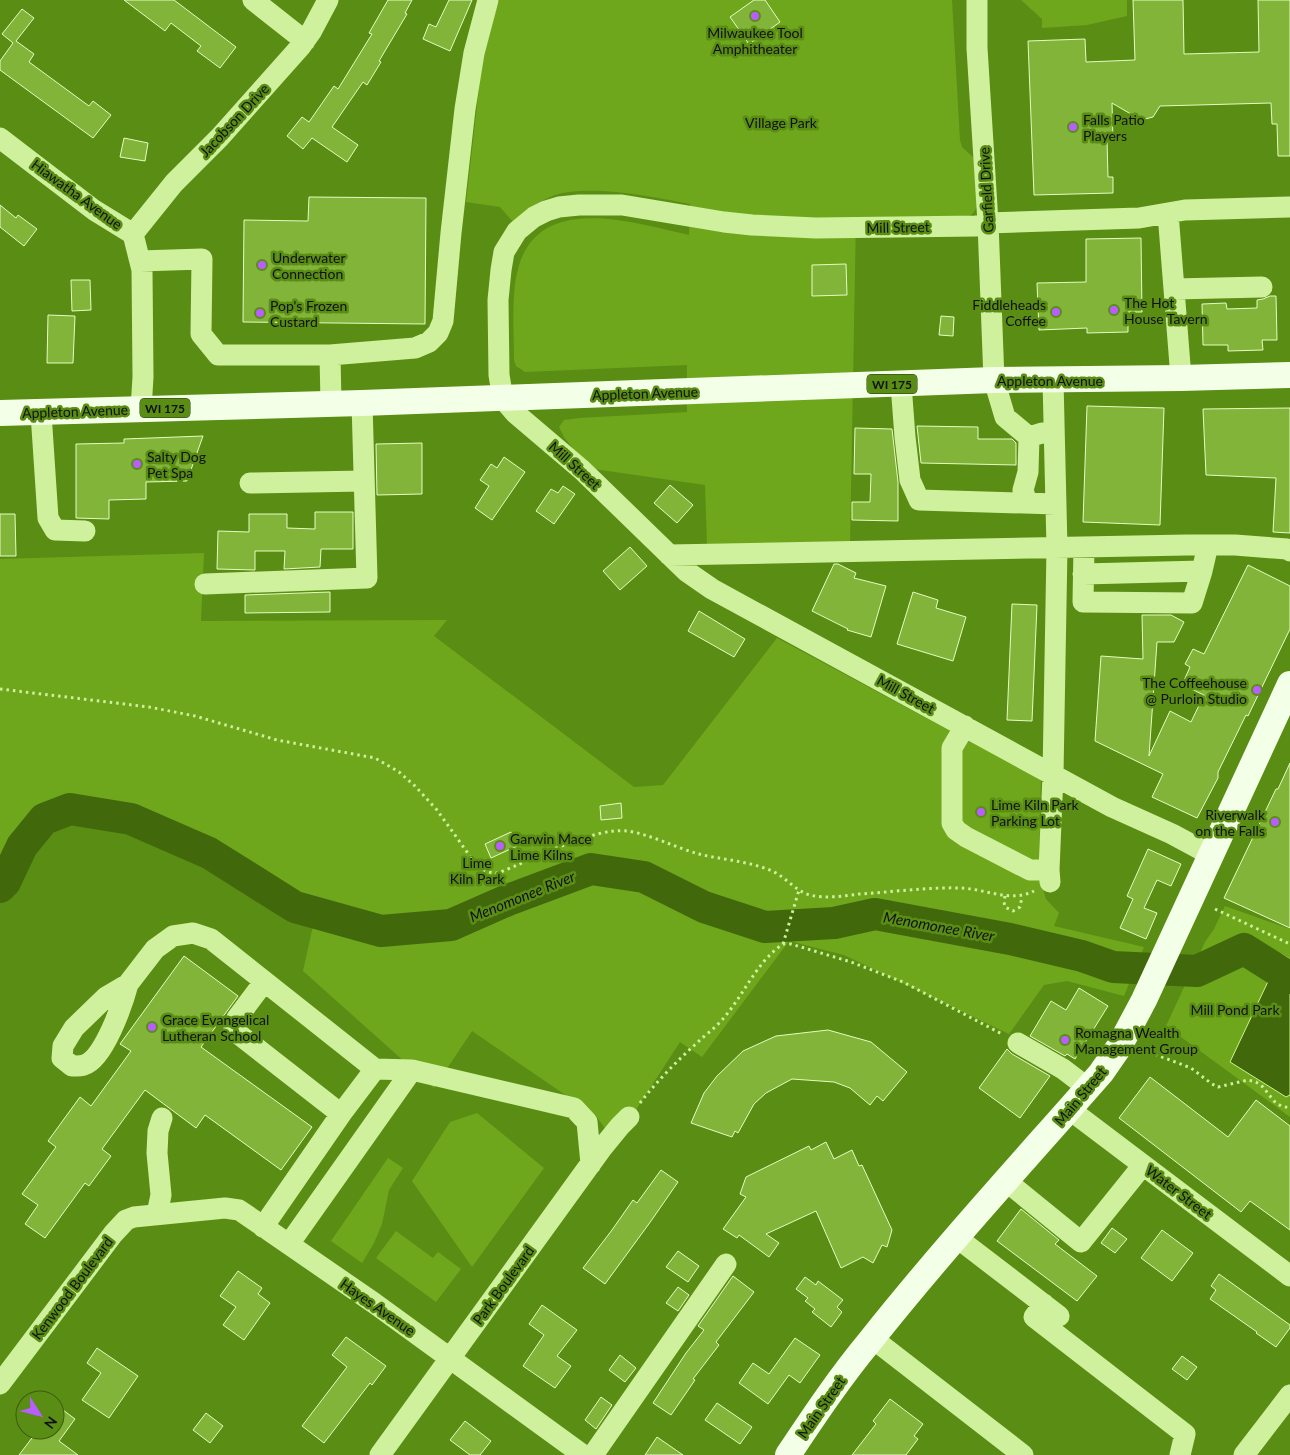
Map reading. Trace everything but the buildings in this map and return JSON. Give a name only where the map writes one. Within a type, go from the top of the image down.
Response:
[{"type":"main road","name":"Appleton Avenue","points":[[0,413],[503,399],[994,380],[1290,375]]},
{"type":"main road","name":"Main Street","points":[[788,1455],[827,1396],[872,1338],[956,1237],[1101,1073],[1119,1047],[1144,1000],[1288,694]]},
{"type":"street","points":[[252,0],[305,41]]},
{"type":"street","name":"Jacobson Drive","points":[[133,234],[174,183],[220,137],[305,41],[328,0]]},
{"type":"street","points":[[140,261],[202,260],[201,334],[218,355],[330,355],[415,348],[429,342],[438,333],[443,321],[451,233],[471,72],[488,0]]},
{"type":"street","name":"Garfield Drive","points":[[977,0],[977,48],[988,223],[994,380],[1004,417],[1030,437]]},
{"type":"street","name":"Hiawatha Avenue","points":[[0,138],[94,210],[133,234],[142,270],[143,377],[141,409]]},
{"type":"street","name":"Mill Street","points":[[1211,855],[1172,834],[1112,807],[712,589],[686,571],[582,470],[515,413],[503,399],[499,375],[498,300],[501,270],[504,252],[517,231],[534,217],[546,211],[559,207],[579,205],[622,205],[743,224],[816,228],[969,226],[988,223],[1139,218],[1185,210],[1290,207]]},
{"type":"street","points":[[1168,213],[1181,378]]},
{"type":"street","points":[[1174,289],[1262,287]]},
{"type":"street","points":[[330,355],[331,404]]},
{"type":"street","points":[[965,726],[952,748],[952,823],[956,830],[966,837],[1030,870],[1049,876],[1053,775],[1057,548],[1053,380]]},
{"type":"street","points":[[901,384],[910,480],[919,500],[1056,504]]},
{"type":"street","points":[[205,584],[367,578],[362,403]]},
{"type":"street","points":[[41,413],[48,518],[55,530],[85,531]]},
{"type":"street","points":[[1027,503],[1023,490],[1028,472],[1030,437],[1054,429]]},
{"type":"street","points":[[250,483],[364,481]]},
{"type":"street","points":[[669,555],[1208,545],[1235,545],[1287,549],[1290,551]]},
{"type":"street","points":[[1084,547],[1083,602],[1192,603],[1208,545]]},
{"type":"street","points":[[1083,574],[1202,571]]},
{"type":"street","points":[[128,984],[155,949],[173,936],[193,933],[211,939],[375,1069],[412,1070],[574,1108],[587,1122],[591,1164]]},
{"type":"street","points":[[264,982],[237,1018],[234,1028],[241,1036],[341,1114]]},
{"type":"street","points":[[1018,1043],[1063,1069],[1088,1088]]},
{"type":"street","points":[[263,1226],[341,1114],[375,1069]]},
{"type":"street","points":[[289,1244],[412,1070]]},
{"type":"street","name":"Water Street","points":[[1069,1109],[1290,1276]]},
{"type":"street","name":"Park Boulevard","points":[[380,1455],[591,1164],[629,1117]]},
{"type":"street","points":[[157,1214],[161,1195],[157,1152],[158,1131],[162,1118]]},
{"type":"street","points":[[1006,1181],[1081,1242],[1143,1165]]},
{"type":"street","name":"Hayes Avenue","points":[[157,1214],[225,1208],[232,1208],[245,1214],[582,1455]]},
{"type":"street","name":"Kenwood Boulevard","points":[[0,1384],[113,1234],[126,1220],[157,1214]]},
{"type":"street","points":[[956,1237],[1052,1310],[1034,1317],[1184,1434],[1180,1455]]},
{"type":"street","points":[[593,1455],[726,1264]]},
{"type":"street","points":[[872,1338],[1023,1455]]},
{"type":"street","points":[[1244,1455],[1290,1395]]},
{"type":"path","points":[[0,689],[149,707],[195,716],[277,740],[375,758],[399,772],[415,786],[437,810],[477,866],[484,871],[492,873],[498,873],[601,833],[626,831],[699,854],[753,865],[772,871],[786,879],[799,890],[811,895],[833,896],[931,888],[962,888],[1005,896],[1022,896],[1049,876]]},
{"type":"path","points":[[629,1117],[649,1091],[720,1023],[766,957],[784,942],[799,890]]},
{"type":"path","points":[[1005,896],[1005,907],[1013,911],[1020,907],[1022,896]]},
{"type":"path","points":[[1215,909],[1290,944]]},
{"type":"path","points":[[784,942],[851,962],[903,982],[1018,1043]]},
{"type":"path","points":[[1149,1052],[1191,1068],[1218,1087],[1248,1080],[1256,1082],[1263,1087],[1274,1101],[1281,1106],[1290,1108]]},
{"type":"green space","name":"Village Park","points":[[499,0],[952,0],[960,140],[962,147],[975,159],[978,205],[969,217],[856,218],[850,545],[707,545],[705,485],[594,469],[577,454],[564,437],[559,427],[564,420],[687,412],[687,365],[525,372],[516,366],[514,360],[513,314],[514,290],[518,269],[529,245],[546,229],[567,221],[591,218],[642,224],[689,235],[690,204],[604,191],[570,192],[555,195],[544,200],[513,222],[500,207],[466,202],[483,53]]},
{"type":"green space","points":[[1021,0],[1127,0],[1127,16],[1087,25],[1042,28],[1042,19]]},
{"type":"green space","name":"Lime Kiln Park","points":[[204,553],[201,621],[447,620],[434,636],[634,787],[663,785],[777,638],[1025,771],[1041,777],[1039,875],[1046,899],[1059,913],[1054,926],[1144,947],[1124,996],[1067,981],[1044,985],[1009,1034],[844,955],[789,941],[702,1057],[680,1042],[615,1142],[596,1116],[472,1031],[434,1088],[303,971],[319,899],[283,890],[216,849],[137,809],[96,798],[67,800],[35,812],[22,829],[0,869],[0,559]]},
{"type":"green space","name":"Mill Pond Park","points":[[1225,906],[1290,929],[1290,1117],[1166,1026],[1205,942],[1214,929]]},
{"type":"green space","points":[[477,1113],[544,1168],[472,1267],[412,1181],[450,1122]]},
{"type":"green space","points":[[388,1158],[403,1168],[389,1190],[382,1224],[374,1243],[362,1263],[331,1241]]},
{"type":"green space","points":[[396,1231],[433,1258],[438,1252],[461,1269],[436,1302],[376,1258]]},
{"type":"shaded area","points":[[1281,954],[1290,959],[1290,1095],[1286,1097],[1230,1062]]},
{"type":"waterway","name":"Menomonee River","points":[[0,887],[5,882],[22,846],[44,819],[70,809],[131,819],[209,853],[295,907],[381,931],[451,925],[508,900],[591,869],[644,877],[704,907],[765,927],[834,923],[875,914],[1010,939],[1082,956],[1113,967],[1197,971],[1244,949],[1290,978]]},
{"type":"place","name":"Milwaukee Tool Amphitheater","points":[[755,16]]},
{"type":"place","name":"Falls Patio Players","points":[[1073,127]]},
{"type":"place","name":"Underwater Connection","points":[[262,265]]},
{"type":"place","name":"The Hot House Tavern","points":[[1114,310]]},
{"type":"place","name":"Fiddleheads Coffee","points":[[1056,312]]},
{"type":"place","name":"Pop's Frozen Custard","points":[[260,313]]},
{"type":"place","name":"Salty Dog Pet Spa","points":[[137,464]]},
{"type":"place","name":"The Coffeehouse @ Purloin Studio","points":[[1257,690]]},
{"type":"place","name":"Lime Kiln Park Parking Lot","points":[[981,812]]},
{"type":"place","name":"Riverwalk on the Falls","points":[[1275,822]]},
{"type":"place","name":"Garwin Mace Lime Kilns","points":[[500,846]]},
{"type":"place","name":"Grace Evangelical Lutheran School","points":[[152,1027]]},
{"type":"place","name":"Romagna Wealth Management Group","points":[[1065,1040]]}]
